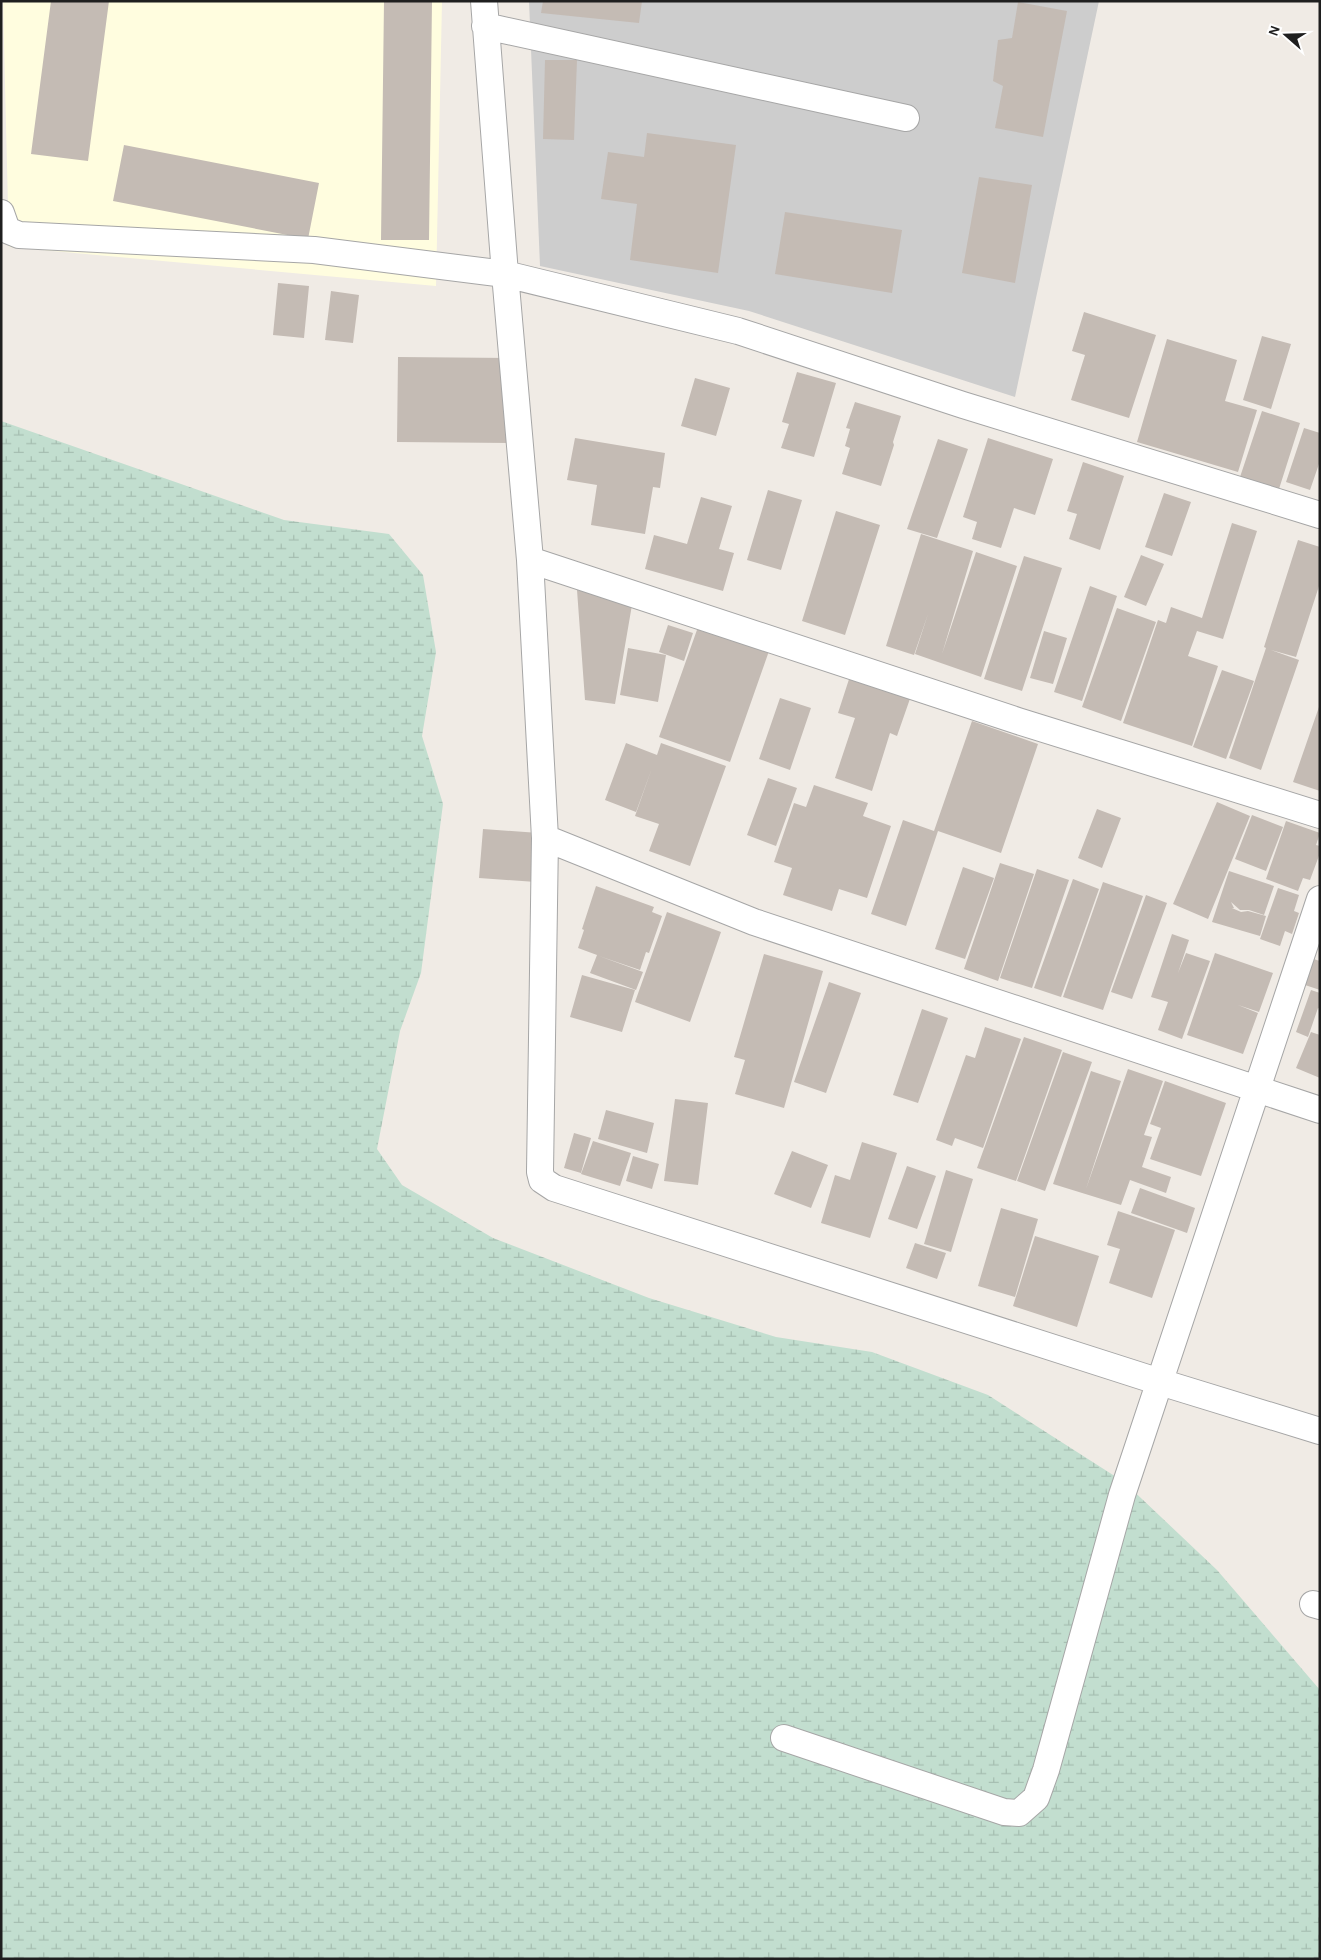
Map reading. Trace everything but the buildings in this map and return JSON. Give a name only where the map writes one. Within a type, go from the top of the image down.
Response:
[{"type":"street","points":[[906,118],[484,14],[530,560],[545,838],[540,1172],[542,1180],[554,1188],[1160,1382],[1320,1431]]},
{"type":"street","points":[[1,213],[7,230],[19,235],[314,250],[505,274],[738,331],[963,405],[1320,515]]},
{"type":"street","points":[[530,560],[1008,718],[1320,815]]},
{"type":"street","points":[[545,838],[754,922],[1320,1110]]},
{"type":"street","points":[[784,1738],[1004,1812],[1019,1812],[1036,1798],[1046,1770],[1122,1495],[1320,899]]},
{"type":"shaded area","points":[[3,1],[442,1],[436,286],[9,247]]},
{"type":"shaded area","points":[[529,1],[1099,1],[1015,397],[749,311],[540,266]]},
{"type":"green space","points":[[1,421],[284,520],[389,534],[423,575],[436,652],[422,736],[443,804],[421,973],[400,1031],[377,1149],[402,1185],[493,1238],[649,1298],[776,1337],[872,1352],[988,1395],[1124,1482],[1217,1570],[1320,1690],[1320,1959],[1,1959]]}]
